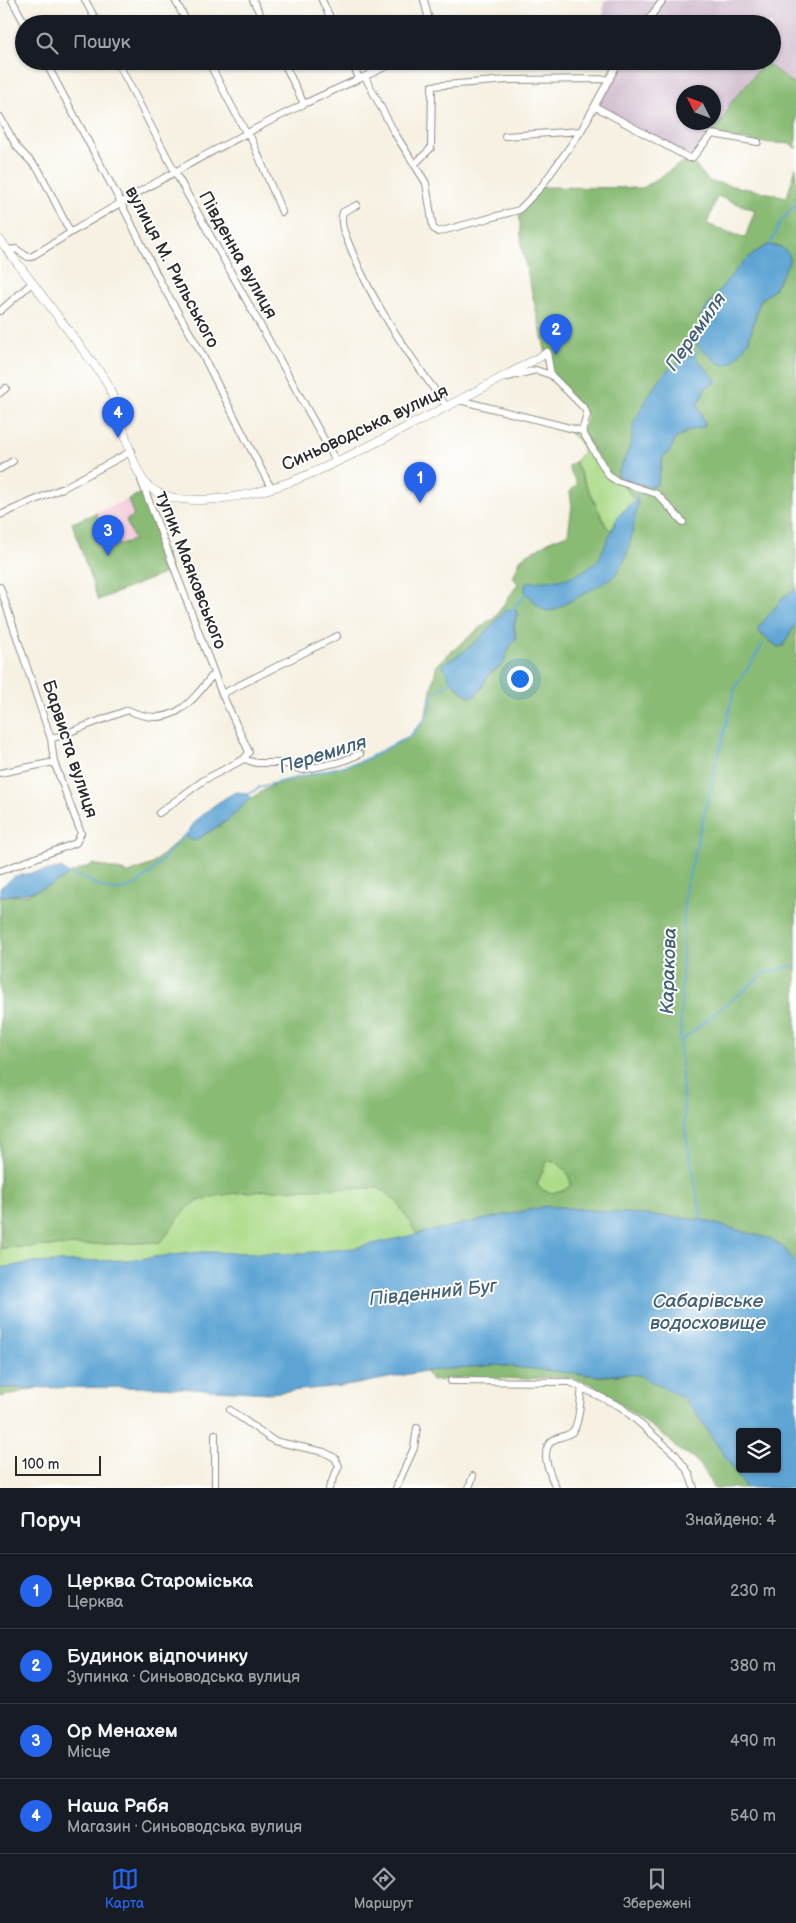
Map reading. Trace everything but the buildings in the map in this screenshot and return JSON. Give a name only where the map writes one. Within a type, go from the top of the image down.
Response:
[{"type":"street","points":[[12,0],[20,15]]},
{"type":"street","points":[[85,0],[93,15]]},
{"type":"street","points":[[175,0],[183,15]]},
{"type":"street","points":[[253,0],[260,15]]},
{"type":"street","points":[[322,0],[329,15]]},
{"type":"street","points":[[424,0],[428,15]]},
{"type":"street","points":[[652,15],[664,0]]},
{"type":"street","name":"вулиця М. Рильського","points":[[50,70],[120,201],[162,285],[202,354],[271,488]]},
{"type":"street","name":"Південна вулиця","points":[[122,70],[175,172],[336,462]]},
{"type":"street","points":[[213,70],[247,134],[252,138],[282,212]]},
{"type":"street","points":[[287,70],[304,104]]},
{"type":"street","points":[[357,70],[426,184],[433,228],[438,232],[519,210],[542,187],[582,131],[614,70]]},
{"type":"street","points":[[8,250],[16,249],[31,257],[120,201],[304,104],[378,70]]},
{"type":"street","points":[[415,164],[432,148],[432,86],[508,80],[610,79]]},
{"type":"street","points":[[596,107],[689,158],[692,158],[712,134],[758,142]]},
{"type":"street","points":[[0,117],[18,147],[39,170],[70,232]]},
{"type":"street","points":[[504,136],[582,131]]},
{"type":"street","points":[[357,205],[343,212],[340,222],[358,267],[390,328],[446,407]]},
{"type":"street","points":[[0,240],[105,379],[141,478]]},
{"type":"street","points":[[0,311],[32,283]]},
{"type":"street","name":"Синьоводська вулиця","points":[[141,478],[149,487],[166,497],[185,501],[245,494],[271,488],[336,462],[497,381],[547,353],[551,376],[532,370],[497,381]]},
{"type":"street","points":[[551,376],[586,411],[582,431],[609,476],[617,482],[657,494],[683,522]]},
{"type":"street","points":[[0,394],[6,388]]},
{"type":"street","points":[[460,400],[582,431]]},
{"type":"street","points":[[0,515],[63,488],[132,451]]},
{"type":"street","points":[[0,470],[13,461]]},
{"type":"street","name":"тупик Маяковського","points":[[141,478],[222,694],[249,752],[244,759]]},
{"type":"street","name":"Барвиста вулиця","points":[[0,587],[51,739],[54,762],[81,833],[76,843],[0,871]]},
{"type":"street","points":[[222,694],[337,636]]},
{"type":"street","name":"тупик Маяковського","points":[[51,739],[128,710],[145,717],[166,717],[183,707],[214,673]]},
{"type":"street","points":[[159,813],[204,780],[244,759],[256,763],[282,762],[302,770],[340,762],[360,754]]},
{"type":"street","points":[[0,773],[54,762]]},
{"type":"street","points":[[451,1382],[550,1380],[570,1382],[621,1407],[676,1455],[689,1473],[694,1488]]},
{"type":"street","points":[[556,1488],[547,1468],[547,1450],[553,1440],[569,1434],[574,1429],[582,1388]]},
{"type":"street","points":[[230,1410],[274,1441],[324,1452],[335,1458],[339,1466],[329,1488]]},
{"type":"street","points":[[396,1488],[414,1448],[417,1428]]},
{"type":"street","points":[[215,1434],[215,1488]]},
{"type":"street","points":[[470,1488],[473,1476]]},
{"type":"shaded area","points":[[604,0],[796,0],[796,83],[793,84],[775,70],[781,70],[781,15],[603,15]]},
{"type":"shaded area","points":[[614,70],[758,70],[730,104],[721,122],[721,85],[676,85],[676,130],[715,130],[692,158],[596,107]]},
{"type":"shaded area","points":[[142,493],[171,571],[98,600],[72,523]]},
{"type":"green space","points":[[758,70],[775,70],[793,84],[796,83],[796,149],[791,144],[758,142],[712,134],[715,130],[721,130],[721,122],[730,104]]},
{"type":"green space","points":[[689,158],[709,181],[787,197],[796,167],[796,589],[784,597],[758,628],[768,641],[775,645],[783,646],[796,624],[796,1263],[784,1248],[702,1220],[547,1206],[437,1231],[416,1233],[398,1203],[379,1188],[254,1191],[207,1198],[189,1207],[161,1242],[0,1248],[0,896],[25,895],[94,864],[129,873],[152,864],[184,835],[195,841],[228,820],[251,798],[276,783],[363,761],[410,736],[425,719],[437,664],[488,621],[493,620],[518,584],[513,577],[521,558],[552,540],[568,534],[572,506],[570,492],[577,484],[568,466],[575,462],[607,528],[629,539],[638,504],[617,478],[618,474],[625,480],[636,484],[657,485],[663,457],[670,451],[675,439],[705,423],[697,405],[706,387],[714,384],[711,378],[687,356],[675,364],[665,375],[650,398],[614,480],[582,431],[587,415],[551,375],[522,249],[519,210],[541,187],[643,188]],"holes":[[[717,196],[755,210],[745,238],[707,224]],[[768,245],[781,246],[774,289],[760,301],[748,343],[702,348],[693,342],[696,333],[705,325],[700,317],[734,272]],[[506,610],[518,614],[514,623],[516,638],[507,648],[502,665],[488,675],[482,688],[466,695],[451,681],[442,664],[469,648]],[[550,1160],[564,1169],[569,1176],[571,1184],[568,1188],[554,1193],[540,1188],[537,1184],[546,1163]]]},
{"type":"green space","points":[[570,428],[582,431],[606,473],[638,489],[611,530],[607,528],[575,462],[583,452],[583,445],[569,432]]},
{"type":"green space","points":[[142,493],[171,571],[98,600],[72,523],[96,513],[102,528],[109,526],[117,545],[134,540],[126,520],[134,516],[128,499]]},
{"type":"green space","points":[[550,1160],[561,1166],[569,1176],[571,1184],[568,1188],[554,1193],[544,1191],[537,1184],[546,1163]]},
{"type":"green space","points":[[379,1188],[398,1203],[413,1226],[544,1196],[454,1242],[292,1254],[202,1252],[127,1260],[28,1263],[0,1268],[0,1248],[161,1242],[189,1207],[207,1198],[254,1191]]},
{"type":"green space","points":[[495,1365],[599,1376],[637,1375],[652,1380],[674,1393],[693,1409],[746,1488],[713,1488],[705,1471],[697,1461],[679,1450],[669,1439],[590,1383],[562,1376],[527,1379],[469,1377],[432,1381],[425,1371]]},
{"type":"green space","points":[[0,1388],[37,1388],[0,1397]]},
{"type":"water","points":[[768,245],[781,247],[789,254],[789,262],[774,289],[760,301],[748,343],[732,363],[725,365],[718,363],[693,341],[696,333],[705,325],[700,317],[738,267],[757,251]]},
{"type":"water","points":[[694,355],[716,380],[714,384],[706,387],[697,405],[705,423],[704,427],[689,430],[675,439],[670,451],[663,457],[657,485],[650,487],[622,479],[618,472],[631,442],[633,424],[650,393],[673,365]]},
{"type":"water","points":[[637,499],[638,504],[630,544],[618,572],[611,579],[554,610],[546,611],[538,606],[525,591],[525,585],[529,582],[559,580],[576,575],[591,566],[599,559],[618,516]]},
{"type":"water","points":[[796,589],[796,624],[783,646],[778,647],[761,634],[758,628],[784,597]]},
{"type":"water","points":[[506,609],[517,611],[514,627],[516,638],[510,646],[503,664],[489,674],[477,694],[470,697],[451,681],[442,664],[469,648]]},
{"type":"water","points":[[236,792],[247,793],[251,798],[228,820],[194,841],[186,837],[189,830],[200,817]]},
{"type":"water","points":[[61,868],[69,874],[55,884],[27,893],[0,896],[0,888],[15,876]]},
{"type":"water","name":"Сабарівське водосховище","points":[[547,1206],[702,1220],[771,1239],[784,1248],[796,1263],[796,1488],[746,1488],[693,1409],[683,1398],[639,1375],[600,1376],[495,1365],[425,1371],[352,1385],[270,1393],[159,1387],[0,1388],[0,1268],[28,1263],[127,1260],[202,1252],[292,1254],[353,1248]]},
{"type":"waterway","name":"Перемиля","points":[[770,246],[780,223],[796,204]]},
{"type":"waterway","name":"Перемиля","points":[[693,356],[702,348]]},
{"type":"waterway","name":"Перемиля","points":[[637,500],[638,493]]},
{"type":"waterway","name":"Перемиля","points":[[630,535],[634,520]]},
{"type":"waterway","name":"Перемиля","points":[[511,611],[528,592]]},
{"type":"waterway","name":"Каракова","points":[[702,1221],[685,1130],[680,1042],[685,892],[735,688],[763,644]]},
{"type":"waterway","name":"Перемиля","points":[[248,795],[260,787],[363,761],[410,736],[425,719],[434,693],[452,681]]},
{"type":"waterway","name":"Перемиля","points":[[65,873],[112,890],[124,890],[144,878],[189,832]]},
{"type":"waterway","points":[[681,1041],[765,973],[796,965]]},
{"type":"place","name":"Будинок відпочинку","points":[[556,355]]},
{"type":"place","name":"Наша Рябя","points":[[118,438]]},
{"type":"place","name":"Церква Староміська","points":[[420,503]]},
{"type":"place","name":"Ор Менахем","points":[[108,556]]},
{"type":"water label","name":"Південний Буг","points":[[433,1293]]}]
